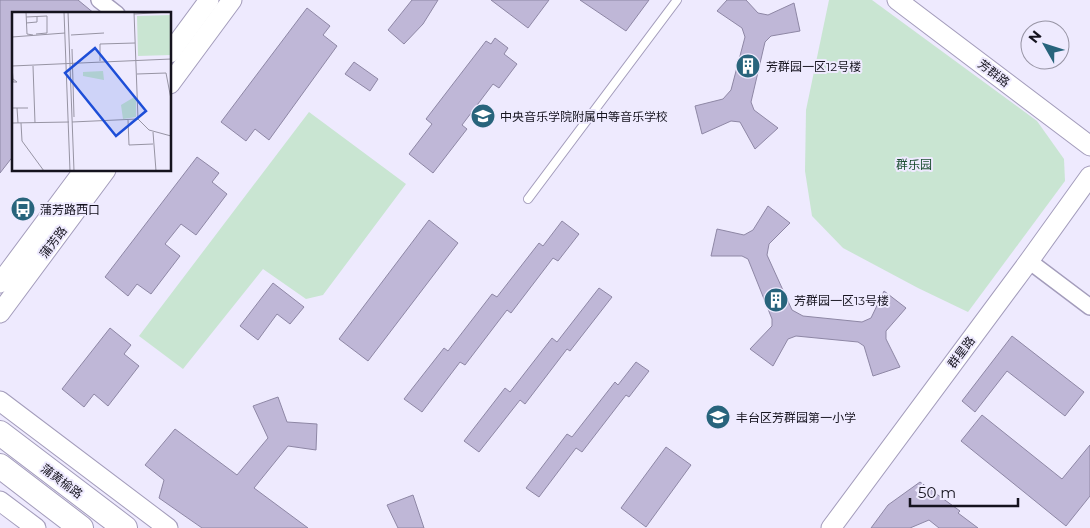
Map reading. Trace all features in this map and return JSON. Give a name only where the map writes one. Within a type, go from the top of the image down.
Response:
[{"type":"main road","name":"蒲黄榆路","points":[[0,433],[125,528]]},
{"type":"main road","name":"蒲黄榆路","points":[[0,466],[82,528]]},
{"type":"street","points":[[99,0],[114,12]]},
{"type":"street","points":[[171,52],[210,0]]},
{"type":"street","points":[[171,83],[232,0]]},
{"type":"street","name":"芳群路","points":[[897,0],[1090,146]]},
{"type":"street","name":"蒲芳路","points":[[0,283],[83,171]]},
{"type":"street","name":"蒲芳路","points":[[0,313],[105,171]]},
{"type":"street","name":"群星路","points":[[831,528],[1090,176]]},
{"type":"street","points":[[1029,261],[1090,307]]},
{"type":"street","points":[[0,401],[168,528]]},
{"type":"street","points":[[0,501],[36,528]]},
{"type":"lane","points":[[528,199],[677,0]]},
{"type":"green space","name":"群乐园","points":[[829,0],[872,0],[1037,121],[1064,159],[1065,181],[968,312],[843,248],[812,216],[805,171],[806,110]]},
{"type":"green space","points":[[309,112],[406,184],[323,295],[306,299],[263,269],[183,369],[139,336]]},
{"type":"building","points":[[0,0],[78,0],[93,12],[12,12],[12,158],[0,173]]},
{"type":"building","points":[[412,0],[438,0],[423,24],[404,44],[388,30]]},
{"type":"building","points":[[491,0],[549,0],[528,28]]},
{"type":"building","points":[[580,0],[649,0],[626,31]]},
{"type":"building","name":"芳群园一区12号楼","points":[[727,0],[746,0],[758,13],[768,15],[794,3],[800,31],[771,36],[765,42],[751,102],[754,110],[778,128],[755,149],[740,122],[731,121],[702,134],[695,106],[723,99],[731,90],[745,37],[742,28],[717,11]]},
{"type":"building","points":[[307,8],[330,26],[323,35],[337,46],[269,140],[255,129],[246,141],[221,122]]},
{"type":"building","points":[[495,38],[508,48],[504,54],[517,64],[499,88],[493,84],[462,125],[467,129],[433,173],[409,154],[432,124],[426,119],[486,41],[491,44]]},
{"type":"building","points":[[354,62],[378,79],[370,91],[345,74]]},
{"type":"building","points":[[197,157],[219,173],[212,182],[227,194],[196,235],[181,224],[165,244],[180,256],[151,294],[137,284],[128,296],[105,277]]},
{"type":"building","name":"芳群园一区13号楼","points":[[768,206],[790,223],[769,244],[767,255],[792,310],[803,316],[862,322],[871,318],[884,291],[906,308],[886,331],[886,339],[900,367],[873,376],[864,346],[858,342],[796,336],[788,339],[773,366],[750,349],[772,326],[772,319],[748,259],[742,256],[711,256],[717,229],[744,235],[753,230]]},
{"type":"building","points":[[429,220],[458,243],[368,361],[339,339]]},
{"type":"building","points":[[562,221],[579,234],[558,261],[553,258],[511,313],[507,310],[465,365],[460,362],[422,412],[404,399],[444,348],[448,351],[492,294],[497,297],[539,243],[543,246]]},
{"type":"building","points":[[273,283],[304,307],[290,324],[277,314],[258,340],[240,326]]},
{"type":"building","points":[[599,288],[612,297],[570,351],[567,349],[525,404],[520,400],[479,452],[464,441],[505,388],[510,392],[552,338],[557,342]]},
{"type":"building","points":[[110,328],[131,345],[124,354],[139,366],[108,406],[94,394],[84,407],[62,389]]},
{"type":"building","points":[[1012,336],[1084,392],[1065,416],[1007,371],[975,412],[962,401]]},
{"type":"building","points":[[636,362],[649,371],[629,397],[626,395],[582,452],[576,448],[539,497],[526,488],[567,434],[572,437],[615,382],[618,385]]},
{"type":"building","points":[[278,397],[287,422],[317,424],[316,450],[288,446],[254,488],[308,528],[202,528],[159,498],[164,480],[145,465],[175,429],[237,475],[268,438],[253,406]]},
{"type":"building","points":[[982,415],[1062,479],[1090,445],[1090,496],[1066,526],[961,441]]},
{"type":"building","points":[[666,447],[691,465],[646,527],[621,508]]},
{"type":"building","points":[[920,482],[960,511],[958,513],[978,528],[939,528],[929,520],[910,528],[871,528],[888,505]]},
{"type":"building","points":[[413,495],[424,528],[398,528],[387,505]]},
{"type":"place","name":"芳群园一区12号楼","points":[[748,66]]},
{"type":"place","name":"中央音乐学院附属中等音乐学校","points":[[483,116]]},
{"type":"place","name":"蒲芳路西口","points":[[23,209]]},
{"type":"place","name":"芳群园一区13号楼","points":[[776,300]]},
{"type":"place","name":"丰台区芳群园第一小学","points":[[718,417]]}]
